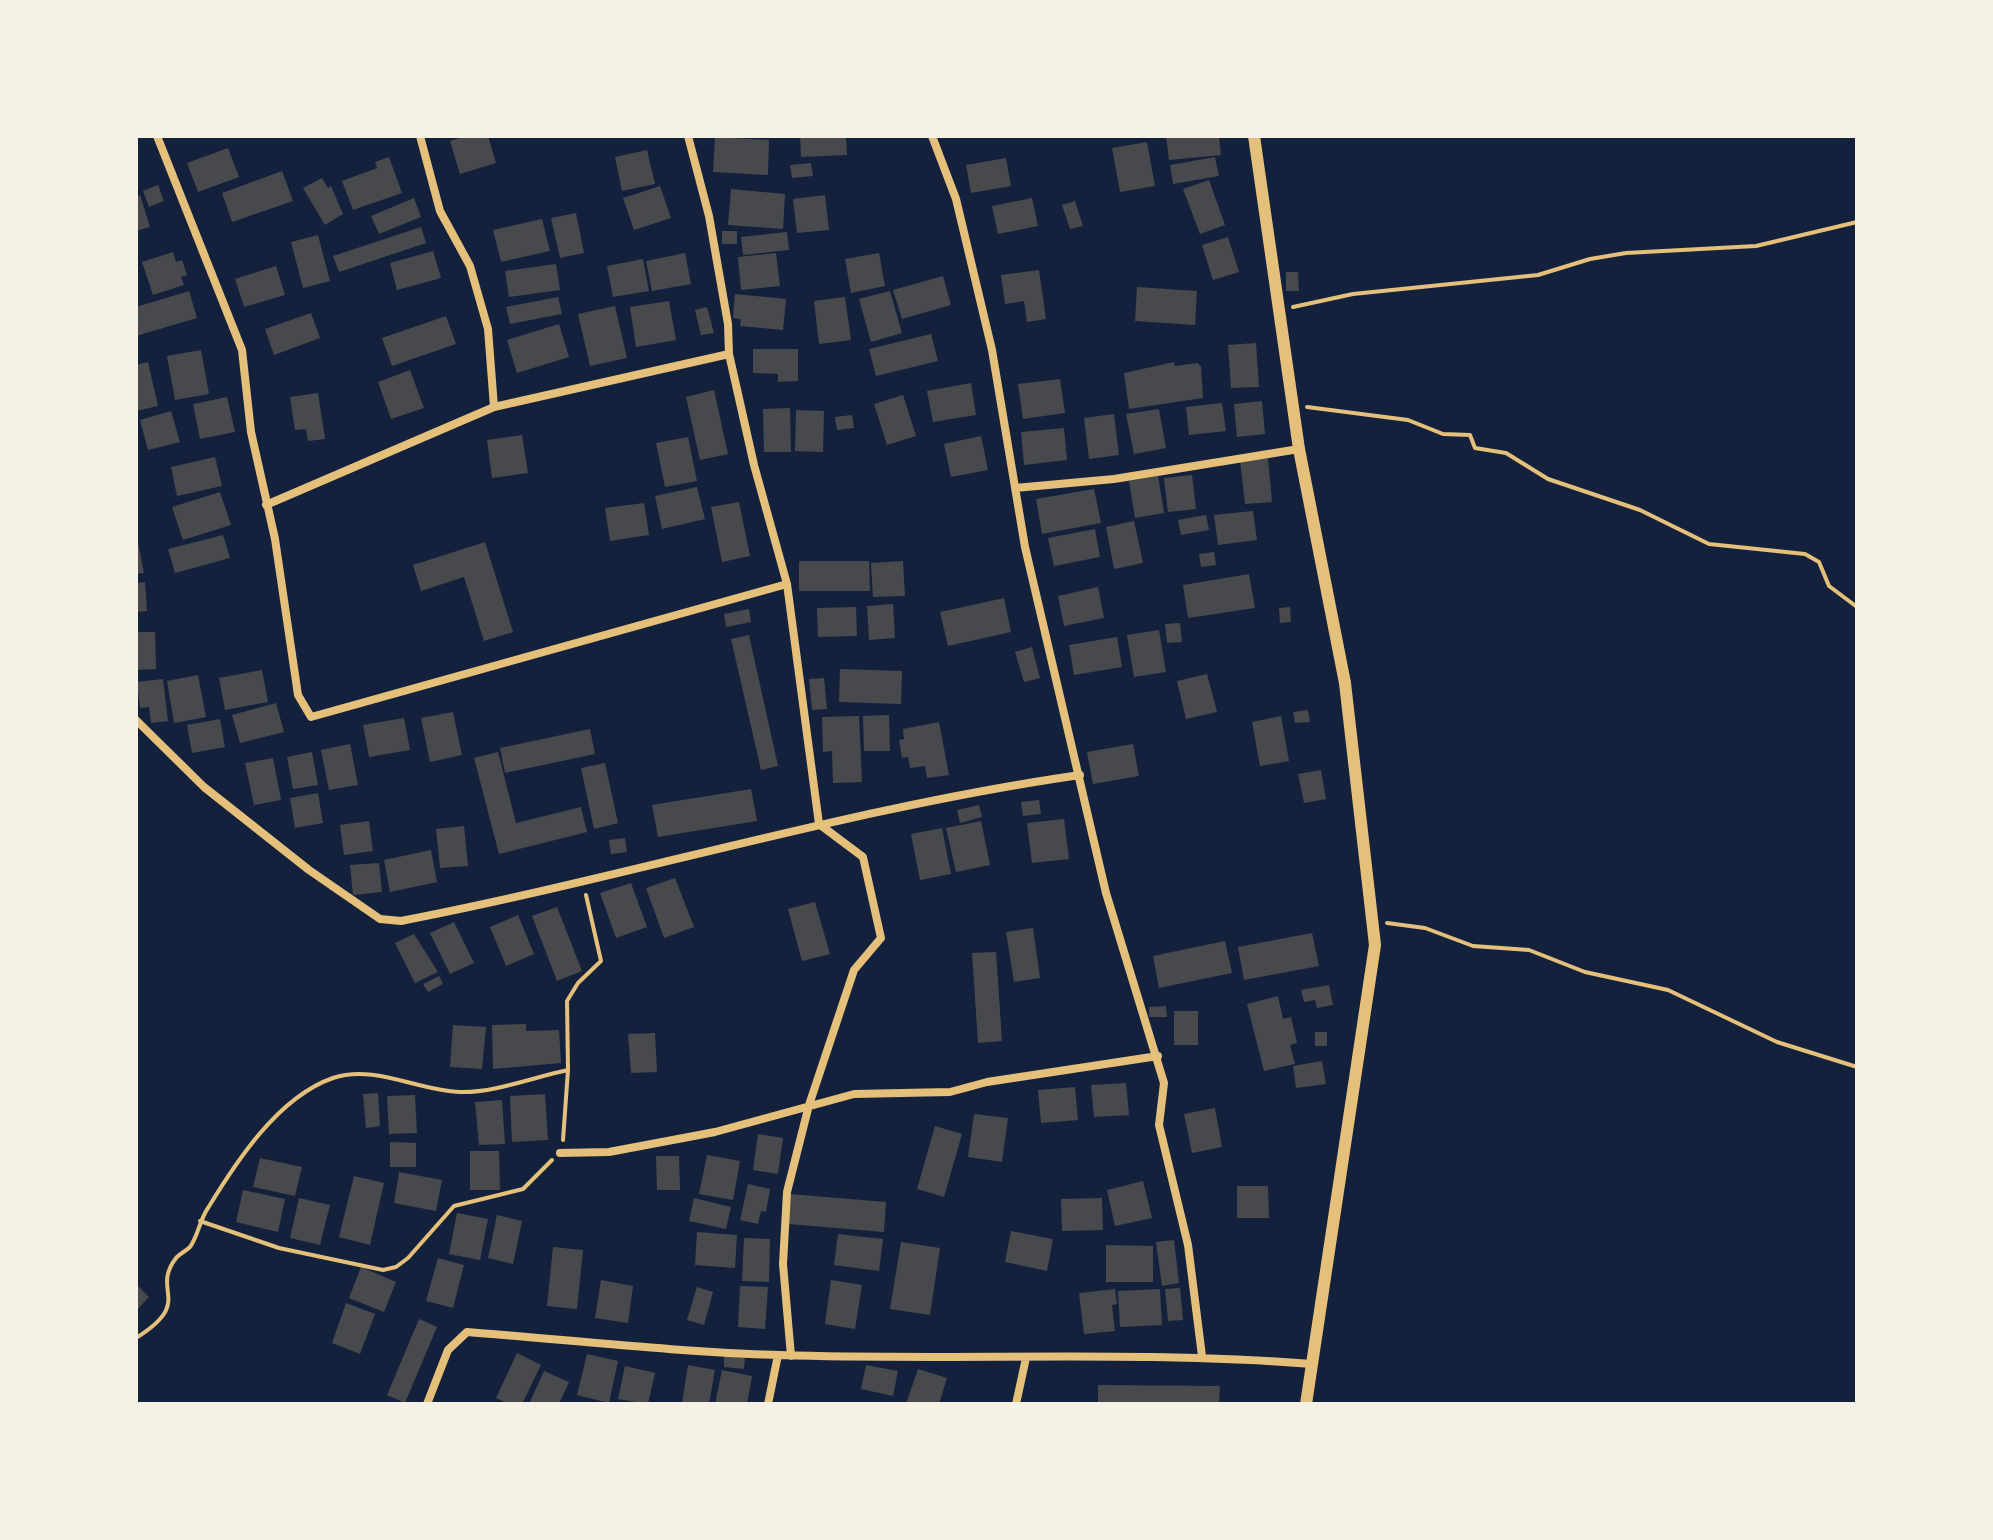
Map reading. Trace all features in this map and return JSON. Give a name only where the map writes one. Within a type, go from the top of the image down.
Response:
[{"type":"street","points":[[157,136],[242,350],[251,432],[275,539],[298,695],[311,717],[787,584]]},
{"type":"street","points":[[420,136],[440,211],[470,266],[488,329],[494,407]]},
{"type":"street","points":[[688,136],[709,216],[728,324],[729,354],[754,465],[787,584],[819,824],[863,857],[881,938],[854,970],[809,1105],[787,1192],[783,1264],[791,1356]]},
{"type":"street","points":[[932,136],[956,199],[992,350],[1045,639],[1106,893],[1164,1083],[1159,1125],[1188,1245],[1202,1356]]},
{"type":"street","points":[[1254,136],[1299,449],[1345,683],[1375,945],[1306,1404]]},
{"type":"street","points":[[266,505],[494,407],[729,354]]},
{"type":"street","points":[[1015,488],[1114,479],[1299,449]]},
{"type":"street","points":[[136,720],[204,787],[309,870],[380,919],[410,920],[819,824],[983,789],[1080,775]]},
{"type":"street","points":[[560,1153],[609,1152],[715,1132],[854,1094],[950,1092],[987,1082],[1158,1056]]},
{"type":"street","points":[[427,1404],[448,1350],[467,1332],[791,1356],[1202,1356],[1312,1364]]},
{"type":"street","points":[[768,1404],[778,1355]]},
{"type":"street","points":[[1016,1404],[1026,1358]]},
{"type":"path","points":[[1279,310],[1353,294],[1538,275],[1590,259],[1626,253],[1756,246],[1857,222]]},
{"type":"path","points":[[1293,406],[1408,420],[1443,434],[1470,435],[1475,448],[1506,453],[1548,479],[1640,510],[1709,544],[1805,554],[1819,562],[1829,586],[1857,607]]},
{"type":"path","points":[[200,1221],[279,1248],[383,1270],[408,1258],[454,1206],[523,1189],[560,1153],[568,1070],[567,1001],[578,983],[601,961],[583,881]]},
{"type":"path","points":[[1373,923],[1406,923],[1473,946],[1529,950],[1585,972],[1668,990],[1777,1042],[1857,1067]]},
{"type":"path","points":[[136,1338],[165,1317],[171,1302],[167,1279],[175,1258],[191,1245],[200,1221],[228,1173],[270,1122],[334,1078],[374,1075],[460,1092],[568,1070]]},
{"type":"building","points":[[466,136],[488,136],[496,163],[460,174],[450,141]]},
{"type":"building","points":[[800,136],[846,136],[847,155],[801,157]]},
{"type":"building","points":[[1166,136],[1219,136],[1221,155],[1169,160]]},
{"type":"building","points":[[715,137],[769,140],[768,175],[713,172]]},
{"type":"building","points":[[1147,142],[1155,186],[1120,192],[1112,148]]},
{"type":"building","points":[[228,148],[239,177],[198,192],[187,163]]},
{"type":"building","points":[[647,150],[655,184],[622,191],[615,157]]},
{"type":"building","points":[[389,157],[402,193],[353,210],[342,181],[377,168],[375,162]]},
{"type":"building","points":[[1215,157],[1219,176],[1173,184],[1170,165]]},
{"type":"building","points":[[1006,158],[1011,186],[971,193],[966,165]]},
{"type":"building","points":[[811,163],[813,176],[792,178],[790,165]]},
{"type":"building","points":[[282,171],[293,201],[232,222],[222,193]]},
{"type":"building","points":[[322,178],[328,188],[331,186],[343,214],[325,225],[303,188]]},
{"type":"building","points":[[1209,180],[1225,225],[1200,234],[1183,189]]},
{"type":"building","points":[[158,185],[164,201],[149,207],[143,191]]},
{"type":"building","points":[[660,186],[671,218],[634,230],[623,198]]},
{"type":"building","points":[[731,189],[785,194],[783,229],[728,225]]},
{"type":"building","points":[[140,195],[150,227],[136,231],[136,197]]},
{"type":"building","points":[[825,195],[829,230],[797,233],[793,199]]},
{"type":"building","points":[[414,198],[421,217],[379,234],[371,216]]},
{"type":"building","points":[[1032,198],[1038,226],[998,234],[992,206]]},
{"type":"building","points":[[1075,201],[1083,226],[1070,229],[1062,205]]},
{"type":"building","points":[[576,213],[584,253],[560,258],[551,218]]},
{"type":"building","points":[[542,219],[550,251],[501,262],[493,230]]},
{"type":"building","points":[[421,227],[426,243],[339,272],[333,256]]},
{"type":"building","points":[[722,231],[737,231],[737,244],[722,244]]},
{"type":"building","points":[[787,232],[789,250],[743,255],[741,237]]},
{"type":"building","points":[[318,235],[330,281],[303,288],[291,242]]},
{"type":"building","points":[[1228,237],[1239,272],[1213,280],[1202,245]]},
{"type":"building","points":[[433,251],[441,278],[397,290],[390,263]]},
{"type":"building","points":[[173,252],[176,262],[182,260],[187,275],[181,277],[184,285],[153,295],[142,262]]},
{"type":"building","points":[[685,253],[691,284],[652,291],[646,261]]},
{"type":"building","points":[[776,253],[780,286],[741,290],[738,257]]},
{"type":"building","points":[[879,253],[885,286],[851,293],[845,259]]},
{"type":"building","points":[[643,259],[649,291],[613,297],[607,266]]},
{"type":"building","points":[[556,264],[560,290],[509,297],[505,271]]},
{"type":"building","points":[[276,266],[285,295],[244,307],[235,279]]},
{"type":"building","points":[[1039,270],[1046,319],[1027,322],[1024,301],[1005,304],[1001,275]]},
{"type":"building","points":[[1286,272],[1298,272],[1299,291],[1286,291]]},
{"type":"building","points":[[943,276],[951,305],[902,319],[893,290]]},
{"type":"building","points":[[1137,287],[1197,291],[1195,325],[1135,321]]},
{"type":"building","points":[[189,291],[197,318],[136,336],[136,307]]},
{"type":"building","points":[[890,291],[902,333],[871,342],[859,299]]},
{"type":"building","points":[[735,294],[786,299],[783,330],[740,326],[741,319],[733,318]]},
{"type":"building","points":[[558,297],[562,314],[510,324],[506,307]]},
{"type":"building","points":[[845,297],[851,340],[819,344],[814,301]]},
{"type":"building","points":[[669,301],[676,340],[636,347],[630,307]]},
{"type":"building","points":[[615,306],[627,358],[590,366],[578,314]]},
{"type":"building","points":[[707,307],[714,333],[701,335],[695,310]]},
{"type":"building","points":[[311,313],[320,338],[274,355],[265,329]]},
{"type":"building","points":[[446,316],[456,344],[392,366],[382,338]]},
{"type":"building","points":[[559,324],[569,357],[517,373],[507,340]]},
{"type":"building","points":[[931,334],[938,361],[876,376],[869,349]]},
{"type":"building","points":[[1256,343],[1259,387],[1231,388],[1228,345]]},
{"type":"building","points":[[753,349],[798,349],[798,381],[778,382],[778,374],[753,373]]},
{"type":"building","points":[[201,350],[209,394],[175,400],[167,356]]},
{"type":"building","points":[[148,362],[158,406],[136,411],[136,365]]},
{"type":"building","points":[[1174,362],[1175,366],[1198,363],[1201,367],[1203,398],[1129,409],[1124,373]]},
{"type":"building","points":[[410,370],[424,408],[391,419],[378,382]]},
{"type":"building","points":[[1060,379],[1065,413],[1023,419],[1018,384]]},
{"type":"building","points":[[971,383],[976,415],[933,422],[927,391]]},
{"type":"building","points":[[714,390],[728,454],[700,460],[686,397]]},
{"type":"building","points":[[318,393],[325,439],[308,441],[306,429],[295,430],[290,397]]},
{"type":"building","points":[[903,395],[916,436],[887,445],[874,404]]},
{"type":"building","points":[[227,397],[235,432],[200,439],[193,404]]},
{"type":"building","points":[[1262,401],[1265,434],[1237,437],[1234,404]]},
{"type":"building","points":[[1222,403],[1226,431],[1189,435],[1186,407]]},
{"type":"building","points":[[790,408],[791,452],[764,452],[763,409]]},
{"type":"building","points":[[1159,409],[1166,448],[1134,454],[1126,414]]},
{"type":"building","points":[[796,410],[824,411],[823,452],[795,451]]},
{"type":"building","points":[[171,411],[180,442],[148,450],[140,420]]},
{"type":"building","points":[[1114,414],[1119,455],[1089,459],[1084,418]]},
{"type":"building","points":[[852,415],[854,428],[837,430],[835,417]]},
{"type":"building","points":[[1064,428],[1067,460],[1024,465],[1021,432]]},
{"type":"building","points":[[522,435],[528,473],[492,478],[487,440]]},
{"type":"building","points":[[981,436],[988,470],[951,477],[944,444]]},
{"type":"building","points":[[688,437],[697,481],[665,487],[656,443]]},
{"type":"building","points":[[215,457],[222,486],[177,496],[171,467]]},
{"type":"building","points":[[1268,458],[1272,502],[1245,504],[1240,461]]},
{"type":"building","points":[[1192,475],[1196,509],[1168,512],[1164,478]]},
{"type":"building","points":[[1158,476],[1164,513],[1135,518],[1129,481]]},
{"type":"building","points":[[697,487],[705,519],[662,529],[655,496]]},
{"type":"building","points":[[1094,489],[1101,523],[1042,534],[1036,499]]},
{"type":"building","points":[[220,492],[231,525],[183,540],[172,507]]},
{"type":"building","points":[[739,502],[750,556],[722,562],[711,507]]},
{"type":"building","points":[[644,503],[649,535],[610,541],[605,508]]},
{"type":"building","points":[[1253,511],[1257,540],[1218,545],[1214,515]]},
{"type":"building","points":[[1206,515],[1209,530],[1181,535],[1178,520]]},
{"type":"building","points":[[1134,521],[1143,563],[1114,569],[1106,527]]},
{"type":"building","points":[[1095,529],[1100,557],[1054,566],[1048,538]]},
{"type":"building","points":[[136,532],[144,573],[136,574]]},
{"type":"building","points":[[223,535],[230,558],[175,573],[168,549]]},
{"type":"building","points":[[485,542],[513,632],[484,641],[464,577],[421,591],[413,565]]},
{"type":"building","points":[[1214,552],[1216,565],[1201,567],[1199,554]]},
{"type":"building","points":[[799,561],[869,561],[870,591],[799,591]]},
{"type":"building","points":[[903,561],[905,596],[873,597],[871,563]]},
{"type":"building","points":[[1249,574],[1255,608],[1188,618],[1183,585]]},
{"type":"building","points":[[145,582],[147,611],[136,612],[136,583]]},
{"type":"building","points":[[1098,587],[1104,618],[1064,626],[1058,596]]},
{"type":"building","points":[[1004,598],[1011,632],[948,646],[940,612]]},
{"type":"building","points":[[893,604],[895,638],[869,640],[867,606]]},
{"type":"building","points":[[856,607],[857,636],[818,637],[817,608]]},
{"type":"building","points":[[1290,607],[1291,622],[1280,623],[1279,608]]},
{"type":"building","points":[[749,609],[751,622],[726,627],[724,614]]},
{"type":"building","points":[[1180,623],[1182,642],[1167,643],[1165,624]]},
{"type":"building","points":[[1159,630],[1166,672],[1134,677],[1127,635]]},
{"type":"building","points":[[136,632],[155,632],[156,669],[136,670]]},
{"type":"building","points":[[749,635],[778,766],[761,770],[731,639]]},
{"type":"building","points":[[1117,637],[1122,667],[1074,675],[1069,645]]},
{"type":"building","points":[[1032,647],[1040,678],[1024,682],[1015,652]]},
{"type":"building","points":[[840,669],[902,671],[901,704],[839,702]]},
{"type":"building","points":[[262,670],[268,702],[225,710],[219,678]]},
{"type":"building","points":[[1207,674],[1217,712],[1186,719],[1177,681]]},
{"type":"building","points":[[198,675],[206,717],[174,723],[167,681]]},
{"type":"building","points":[[824,678],[827,709],[812,710],[809,679]]},
{"type":"building","points":[[163,679],[168,721],[151,723],[149,707],[140,708],[137,682]]},
{"type":"building","points":[[276,703],[284,732],[240,743],[232,715]]},
{"type":"building","points":[[1308,710],[1310,722],[1295,723],[1293,712]]},
{"type":"building","points":[[453,712],[462,755],[430,762],[421,718]]},
{"type":"building","points":[[889,715],[890,751],[864,751],[863,716]]},
{"type":"building","points":[[859,716],[862,782],[833,783],[832,751],[823,752],[822,717]]},
{"type":"building","points":[[1281,716],[1289,761],[1260,766],[1252,722]]},
{"type":"building","points":[[404,718],[410,750],[369,757],[363,725]]},
{"type":"building","points":[[220,719],[225,747],[192,753],[187,725]]},
{"type":"building","points":[[939,722],[949,775],[927,778],[925,766],[910,768],[908,757],[902,758],[899,740],[904,739],[903,729]]},
{"type":"building","points":[[590,729],[595,754],[505,773],[500,748]]},
{"type":"building","points":[[350,744],[358,785],[329,790],[321,750]]},
{"type":"building","points":[[1133,744],[1139,776],[1093,784],[1087,752]]},
{"type":"building","points":[[312,752],[318,785],[293,789],[287,757]]},
{"type":"building","points":[[498,752],[516,823],[581,807],[587,832],[499,854],[474,758]]},
{"type":"building","points":[[273,758],[281,800],[254,805],[245,763]]},
{"type":"building","points":[[605,763],[618,823],[594,829],[581,768]]},
{"type":"building","points":[[1321,770],[1326,799],[1304,803],[1298,774]]},
{"type":"building","points":[[751,789],[757,821],[658,837],[652,805]]},
{"type":"building","points":[[318,793],[323,823],[295,828],[290,798]]},
{"type":"building","points":[[1039,800],[1041,814],[1023,816],[1021,802]]},
{"type":"building","points":[[979,805],[982,817],[960,823],[957,810]]},
{"type":"building","points":[[1064,819],[1069,859],[1032,863],[1027,823]]},
{"type":"building","points":[[369,821],[373,851],[344,855],[340,825]]},
{"type":"building","points":[[981,821],[990,865],[956,872],[946,828]]},
{"type":"building","points":[[464,826],[468,866],[440,868],[436,829]]},
{"type":"building","points":[[942,828],[951,874],[920,880],[911,834]]},
{"type":"building","points":[[625,838],[627,852],[611,854],[609,840]]},
{"type":"building","points":[[431,850],[437,882],[390,892],[384,860]]},
{"type":"building","points":[[379,863],[382,892],[353,895],[350,865]]},
{"type":"building","points":[[675,878],[694,927],[664,938],[646,888]]},
{"type":"building","points":[[631,883],[647,927],[616,938],[600,893]]},
{"type":"building","points":[[815,902],[830,954],[802,961],[788,909]]},
{"type":"building","points":[[557,907],[582,971],[557,981],[532,916]]},
{"type":"building","points":[[518,915],[534,954],[506,966],[490,927]]},
{"type":"building","points":[[454,922],[474,963],[450,974],[430,933]]},
{"type":"building","points":[[1033,928],[1040,978],[1014,982],[1006,932]]},
{"type":"building","points":[[1312,933],[1319,966],[1244,980],[1238,947]]},
{"type":"building","points":[[414,934],[438,972],[415,983],[395,943]]},
{"type":"building","points":[[1225,941],[1232,973],[1159,988],[1153,956]]},
{"type":"building","points":[[996,952],[1002,1041],[978,1043],[972,953]]},
{"type":"building","points":[[439,976],[443,984],[428,992],[423,984]]},
{"type":"building","points":[[1329,985],[1333,1005],[1317,1008],[1315,1000],[1304,1002],[1301,990]]},
{"type":"building","points":[[1278,996],[1283,1019],[1291,1017],[1297,1043],[1290,1045],[1295,1064],[1264,1071],[1247,1004]]},
{"type":"building","points":[[1166,1006],[1167,1017],[1149,1017],[1149,1007]]},
{"type":"building","points":[[1174,1011],[1198,1011],[1198,1045],[1174,1045]]},
{"type":"building","points":[[526,1024],[526,1031],[559,1030],[561,1063],[493,1069],[492,1025]]},
{"type":"building","points":[[453,1025],[486,1027],[482,1069],[450,1067]]},
{"type":"building","points":[[1315,1032],[1327,1032],[1327,1046],[1315,1046]]},
{"type":"building","points":[[655,1033],[657,1072],[631,1073],[628,1034]]},
{"type":"building","points":[[1322,1061],[1326,1084],[1296,1088],[1293,1066]]},
{"type":"building","points":[[1126,1083],[1129,1115],[1094,1117],[1091,1085]]},
{"type":"building","points":[[1075,1087],[1078,1120],[1041,1123],[1038,1090]]},
{"type":"building","points":[[378,1093],[380,1126],[366,1128],[363,1094]]},
{"type":"building","points":[[545,1094],[548,1140],[512,1142],[510,1096]]},
{"type":"building","points":[[415,1095],[417,1133],[389,1134],[387,1096]]},
{"type":"building","points":[[502,1100],[505,1144],[479,1145],[475,1102]]},
{"type":"building","points":[[1215,1108],[1222,1147],[1192,1153],[1184,1114]]},
{"type":"building","points":[[974,1114],[1008,1118],[1002,1162],[968,1157]]},
{"type":"building","points":[[935,1126],[962,1134],[944,1197],[917,1189]]},
{"type":"building","points":[[758,1134],[783,1138],[778,1174],[753,1170]]},
{"type":"building","points":[[390,1142],[416,1143],[416,1167],[390,1167]]},
{"type":"building","points":[[470,1151],[499,1151],[500,1190],[470,1190]]},
{"type":"building","points":[[707,1155],[740,1161],[733,1200],[699,1194]]},
{"type":"building","points":[[656,1156],[679,1156],[680,1190],[657,1190]]},
{"type":"building","points":[[260,1158],[302,1167],[295,1196],[253,1187]]},
{"type":"building","points":[[399,1172],[442,1180],[436,1211],[394,1203]]},
{"type":"building","points":[[354,1176],[384,1183],[370,1245],[339,1237]]},
{"type":"building","points":[[1143,1181],[1152,1218],[1115,1226],[1107,1190]]},
{"type":"building","points":[[748,1184],[770,1189],[766,1212],[761,1211],[758,1224],[740,1220]]},
{"type":"building","points":[[1237,1186],[1268,1186],[1269,1218],[1237,1218]]},
{"type":"building","points":[[243,1190],[285,1199],[278,1232],[236,1222]]},
{"type":"building","points":[[790,1194],[886,1202],[884,1232],[788,1224]]},
{"type":"building","points":[[299,1198],[330,1205],[320,1245],[290,1238]]},
{"type":"building","points":[[694,1198],[731,1207],[726,1229],[689,1221]]},
{"type":"building","points":[[1102,1198],[1103,1230],[1062,1231],[1061,1199]]},
{"type":"building","points":[[457,1213],[488,1219],[480,1260],[449,1254]]},
{"type":"building","points":[[497,1215],[522,1221],[513,1264],[488,1258]]},
{"type":"building","points":[[1011,1231],[1053,1239],[1047,1271],[1005,1262]]},
{"type":"building","points":[[697,1232],[737,1235],[735,1268],[695,1265]]},
{"type":"building","points":[[838,1234],[883,1239],[879,1271],[834,1265]]},
{"type":"building","points":[[744,1238],[770,1239],[769,1282],[742,1281]]},
{"type":"building","points":[[1174,1240],[1179,1283],[1162,1286],[1156,1242]]},
{"type":"building","points":[[901,1242],[940,1248],[930,1315],[890,1309]]},
{"type":"building","points":[[1106,1245],[1153,1246],[1153,1282],[1106,1282]]},
{"type":"building","points":[[553,1247],[583,1250],[577,1309],[547,1306]]},
{"type":"building","points":[[438,1258],[464,1265],[453,1308],[426,1301]]},
{"type":"building","points":[[361,1267],[396,1282],[384,1312],[349,1298]]},
{"type":"building","points":[[601,1280],[633,1286],[628,1323],[595,1318]]},
{"type":"building","points":[[831,1280],[862,1285],[855,1329],[825,1324]]},
{"type":"building","points":[[136,1284],[149,1297],[136,1311]]},
{"type":"building","points":[[740,1286],[768,1287],[765,1329],[738,1327]]},
{"type":"building","points":[[697,1287],[713,1292],[704,1325],[687,1320]]},
{"type":"building","points":[[1180,1288],[1183,1320],[1168,1321],[1165,1289]]},
{"type":"building","points":[[1115,1289],[1117,1304],[1112,1305],[1115,1331],[1084,1334],[1079,1293]]},
{"type":"building","points":[[1160,1289],[1162,1325],[1120,1327],[1118,1291]]},
{"type":"building","points":[[346,1303],[375,1314],[360,1354],[332,1343]]},
{"type":"building","points":[[419,1319],[437,1327],[405,1403],[387,1395]]},
{"type":"building","points":[[517,1353],[541,1365],[522,1404],[509,1404],[496,1398]]},
{"type":"building","points":[[587,1354],[618,1361],[609,1403],[577,1395]]},
{"type":"building","points":[[724,1354],[745,1356],[744,1369],[724,1367]]},
{"type":"building","points":[[688,1365],[715,1370],[709,1404],[682,1403]]},
{"type":"building","points":[[866,1365],[898,1371],[893,1396],[861,1389]]},
{"type":"building","points":[[625,1366],[655,1373],[648,1404],[618,1399]]},
{"type":"building","points":[[918,1369],[947,1378],[939,1404],[906,1404]]},
{"type":"building","points":[[722,1370],[752,1376],[747,1404],[715,1404]]},
{"type":"building","points":[[544,1371],[569,1382],[559,1404],[529,1404]]},
{"type":"building","points":[[1098,1385],[1220,1386],[1219,1404],[1098,1404]]}]
